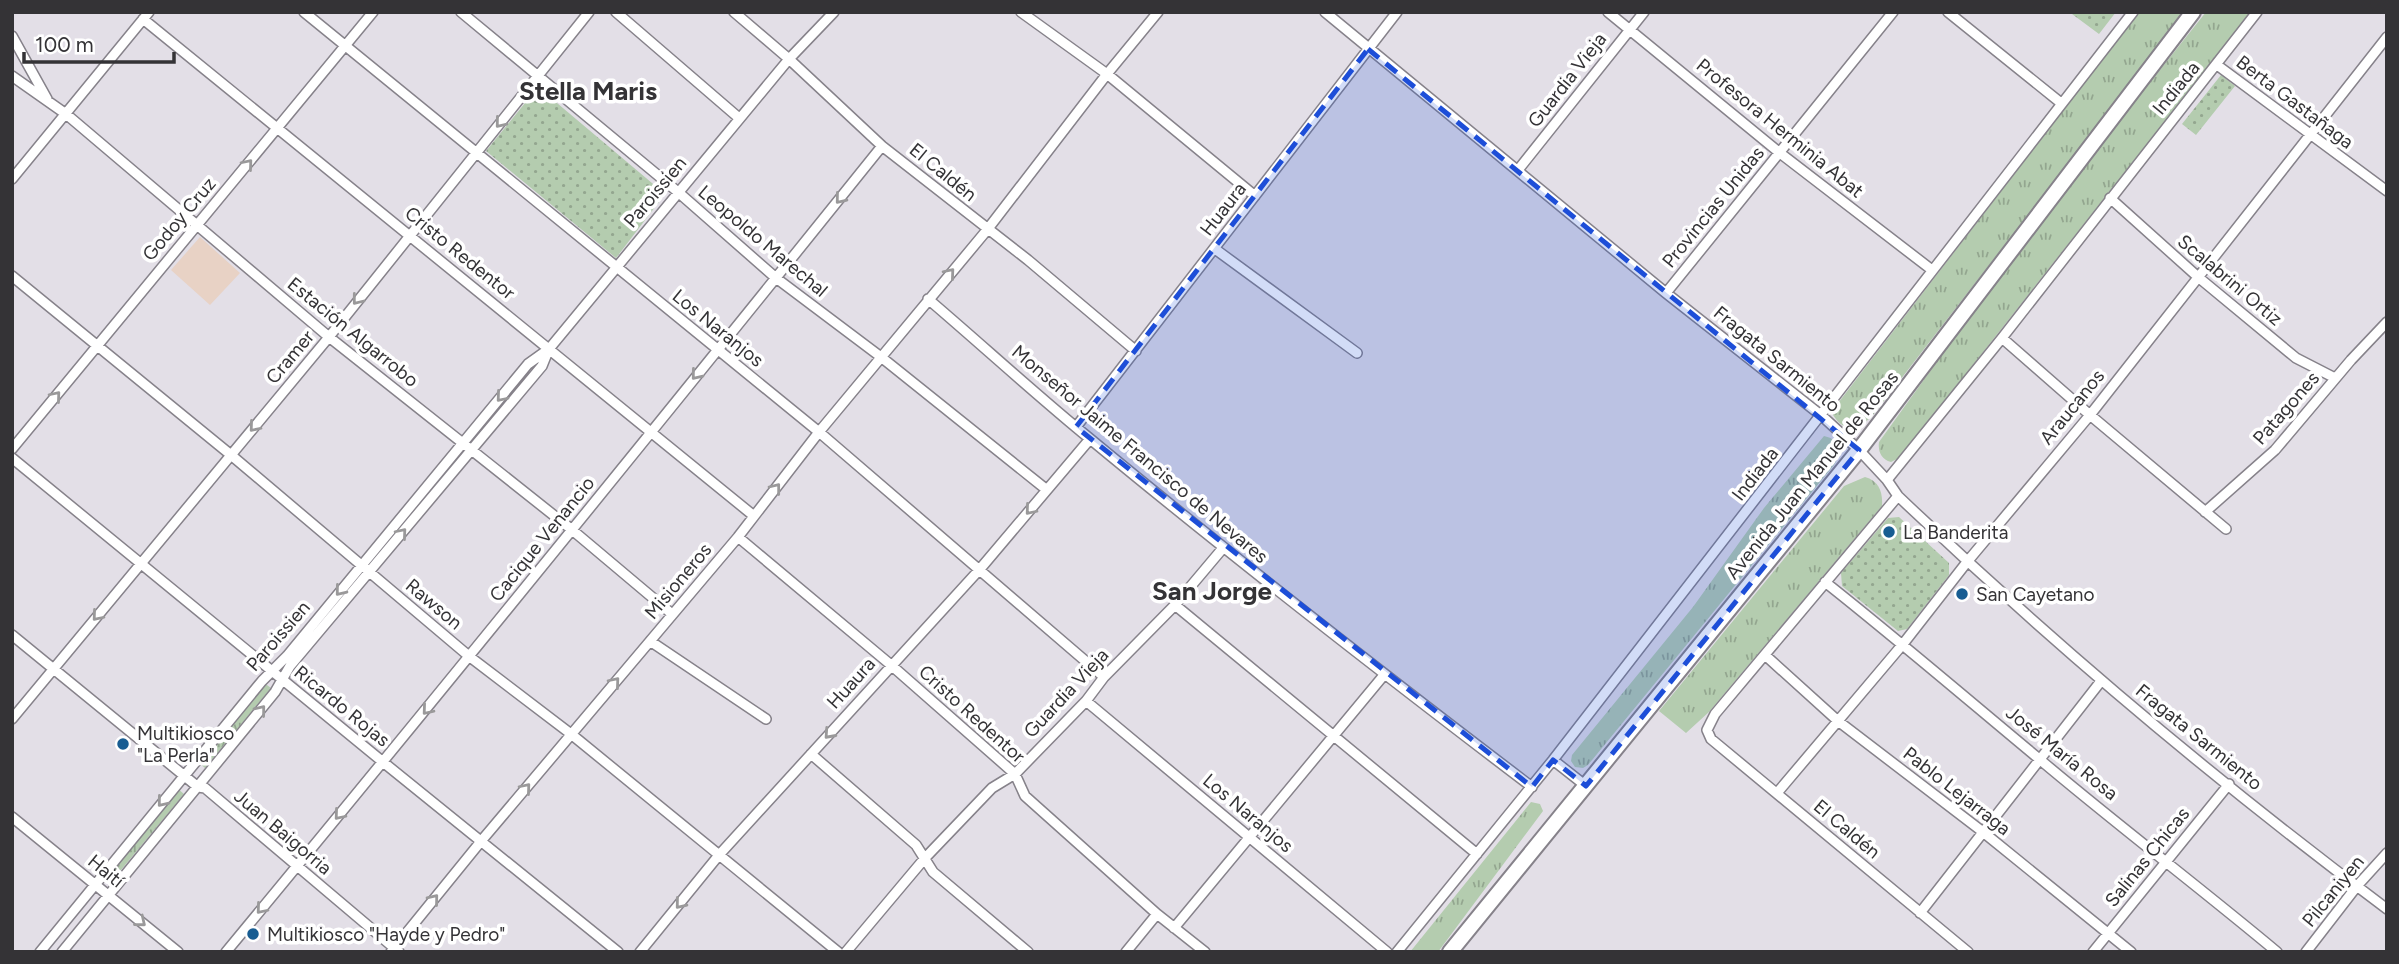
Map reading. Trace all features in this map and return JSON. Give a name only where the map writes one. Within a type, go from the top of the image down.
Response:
[{"type":"main road","name":"Avenida Juan Manuel de Rosas","points":[[1450,952],[1859,450],[2193,12]]},
{"type":"street","name":"Los Naranjos","points":[[304,12],[819,432],[1104,677]]},
{"type":"street","name":"Godoy Cruz","points":[[12,449],[373,12]]},
{"type":"street","name":"Leopoldo Marechal","points":[[461,12],[678,192],[776,278],[881,357],[1047,490]]},
{"type":"street","name":"Cramer","points":[[12,719],[329,337],[589,12]]},
{"type":"street","points":[[616,12],[739,118]]},
{"type":"street","name":"El Caldén","points":[[734,12],[883,146],[1028,260],[1136,351]]},
{"type":"street","name":"Paroissien","points":[[40,952],[528,364],[549,349],[739,118],[789,59],[834,12]]},
{"type":"street","points":[[1021,12],[1107,74],[1255,196]]},
{"type":"street","name":"Misioneros","points":[[395,950],[482,840],[738,537],[819,432],[987,230],[1158,12]]},
{"type":"street","name":"Fragata Sarmiento","points":[[1325,12],[1666,293],[1822,416],[1859,450],[1898,496],[1967,562],[2101,681],[2387,909]]},
{"type":"street","name":"Huaura","points":[[1076,427],[1397,12]]},
{"type":"street","name":"Profesora Herminia Abat","points":[[1608,12],[1780,153],[1932,270]]},
{"type":"street","name":"Guardia Vieja","points":[[1518,170],[1644,12]]},
{"type":"street","name":"Provincias Unidas","points":[[1666,293],[1893,12]]},
{"type":"street","points":[[1948,12],[2061,103]]},
{"type":"street","name":"Indiada","points":[[1397,952],[1532,787],[2133,12]]},
{"type":"street","name":"Indiada","points":[[1887,480],[2002,338],[2256,12]]},
{"type":"street","points":[[12,179],[146,15]]},
{"type":"street","name":"Cristo Redentor","points":[[146,15],[754,516]]},
{"type":"street","points":[[12,36],[50,103]]},
{"type":"street","name":"Araucanos","points":[[1777,793],[2090,415],[2387,37]]},
{"type":"street","name":"Berta Gastañaga","points":[[2217,65],[2387,191]]},
{"type":"street","name":"Estación Algarrobo","points":[[12,76],[65,114],[329,337],[571,529],[672,614]]},
{"type":"street","name":"Cacique Venancio","points":[[226,952],[470,657],[883,146]]},
{"type":"street","name":"Scalabrini Ortiz","points":[[2110,198],[2198,277],[2296,358],[2335,378]]},
{"type":"street","points":[[1215,248],[1357,353]]},
{"type":"street","name":"Rawson","points":[[12,276],[231,455],[470,657],[571,734],[838,952]]},
{"type":"street","name":"Monseñor Jaime Francisco de Nevares","points":[[928,299],[1090,439],[1223,548],[1532,787]]},
{"type":"street","name":"Patagones","points":[[2205,512],[2274,450],[2387,322]]},
{"type":"street","points":[[2002,338],[2226,529]]},
{"type":"street","name":"Paroissien","points":[[62,952],[275,692],[290,666],[542,366],[549,349]]},
{"type":"street","name":"Huaura","points":[[640,952],[719,855],[980,569],[1090,439]]},
{"type":"street","name":"Ricardo Rojas","points":[[12,458],[618,952]]},
{"type":"street","points":[[1765,654],[1898,496]]},
{"type":"street","name":"Cristo Redentor","points":[[738,537],[891,665],[1015,774],[1026,796],[1157,914],[1205,952]]},
{"type":"street","name":"Guardia Vieja","points":[[846,952],[925,859],[992,788],[1015,774],[1086,701],[1104,677],[1175,605],[1223,548]]},
{"type":"street","name":"José María Rosa","points":[[1825,582],[2277,952]]},
{"type":"street","points":[[1175,605],[1477,854]]},
{"type":"street","name":"Juan Baigorria","points":[[12,635],[184,776],[198,787],[205,788],[395,950]]},
{"type":"street","points":[[650,641],[766,719]]},
{"type":"street","name":"El Caldén","points":[[1765,654],[1715,714],[1707,730],[1711,739],[1968,952]]},
{"type":"street","name":"Pablo Lejarraga","points":[[1765,654],[1838,721],[1983,832],[2131,952]]},
{"type":"street","points":[[1174,928],[1384,675]]},
{"type":"street","points":[[1920,913],[2101,681]]},
{"type":"street","name":"Los Naranjos","points":[[1086,701],[1387,952]]},
{"type":"street","points":[[811,754],[916,845],[933,872],[1028,952]]},
{"type":"street","points":[[1553,760],[1586,786]]},
{"type":"street","name":"Salinas Chicas","points":[[2093,952],[2229,784]]},
{"type":"street","name":"Haití","points":[[12,817],[178,952]]},
{"type":"street","name":"Pilcaniyen","points":[[2306,952],[2357,886],[2387,853]]},
{"type":"street","points":[[1126,952],[1157,914]]},
{"type":"highlighted area","points":[[1368,49],[1859,450],[1586,786],[1553,760],[1532,787],[1076,427]]},
{"type":"shaded area","points":[[200,237],[240,273],[210,305],[171,270]]},
{"type":"green space","points":[[2116,12],[2099,34],[2072,14]]},
{"type":"green space","points":[[2139,12],[2185,12],[1873,415],[1857,427],[1842,425],[1833,415],[1835,407]]},
{"type":"green space","points":[[2206,12],[2251,12],[1939,408],[1897,459],[1891,462],[1885,459],[1880,452],[1879,442],[1990,288]]},
{"type":"green space","points":[[2221,75],[2235,86],[2196,135],[2182,124]]},
{"type":"green space","points":[[538,87],[665,194],[616,258],[486,151]]},
{"type":"green space","points":[[1824,436],[1833,440],[1838,447],[1834,465],[1588,765],[1583,768],[1575,767],[1571,761],[1572,755],[1693,607],[1764,508]]},
{"type":"green space","points":[[1865,477],[1874,481],[1879,488],[1882,506],[1709,712],[1686,733],[1659,711],[1844,486]]},
{"type":"green space","points":[[1899,517],[1949,563],[1949,575],[1907,629],[1898,631],[1842,586],[1841,573],[1888,518]]},
{"type":"green space","points":[[263,682],[271,688],[205,768],[198,762]]},
{"type":"green space","points":[[177,788],[184,794],[116,876],[109,870]]},
{"type":"green space","points":[[1531,802],[1540,804],[1543,811],[1438,952],[1410,952]]},
{"type":"place","name":"La Banderita","points":[[1889,532]]},
{"type":"place","name":"San Cayetano","points":[[1962,594]]},
{"type":"place","name":"Multikiosco \"La Perla\"","points":[[123,744]]},
{"type":"place","name":"Multikiosco \"Hayde y Pedro\"","points":[[253,934]]},
{"type":"district","name":"Stella Maris","points":[[588,91]]},
{"type":"district","name":"San Jorge","points":[[1212,591]]}]
